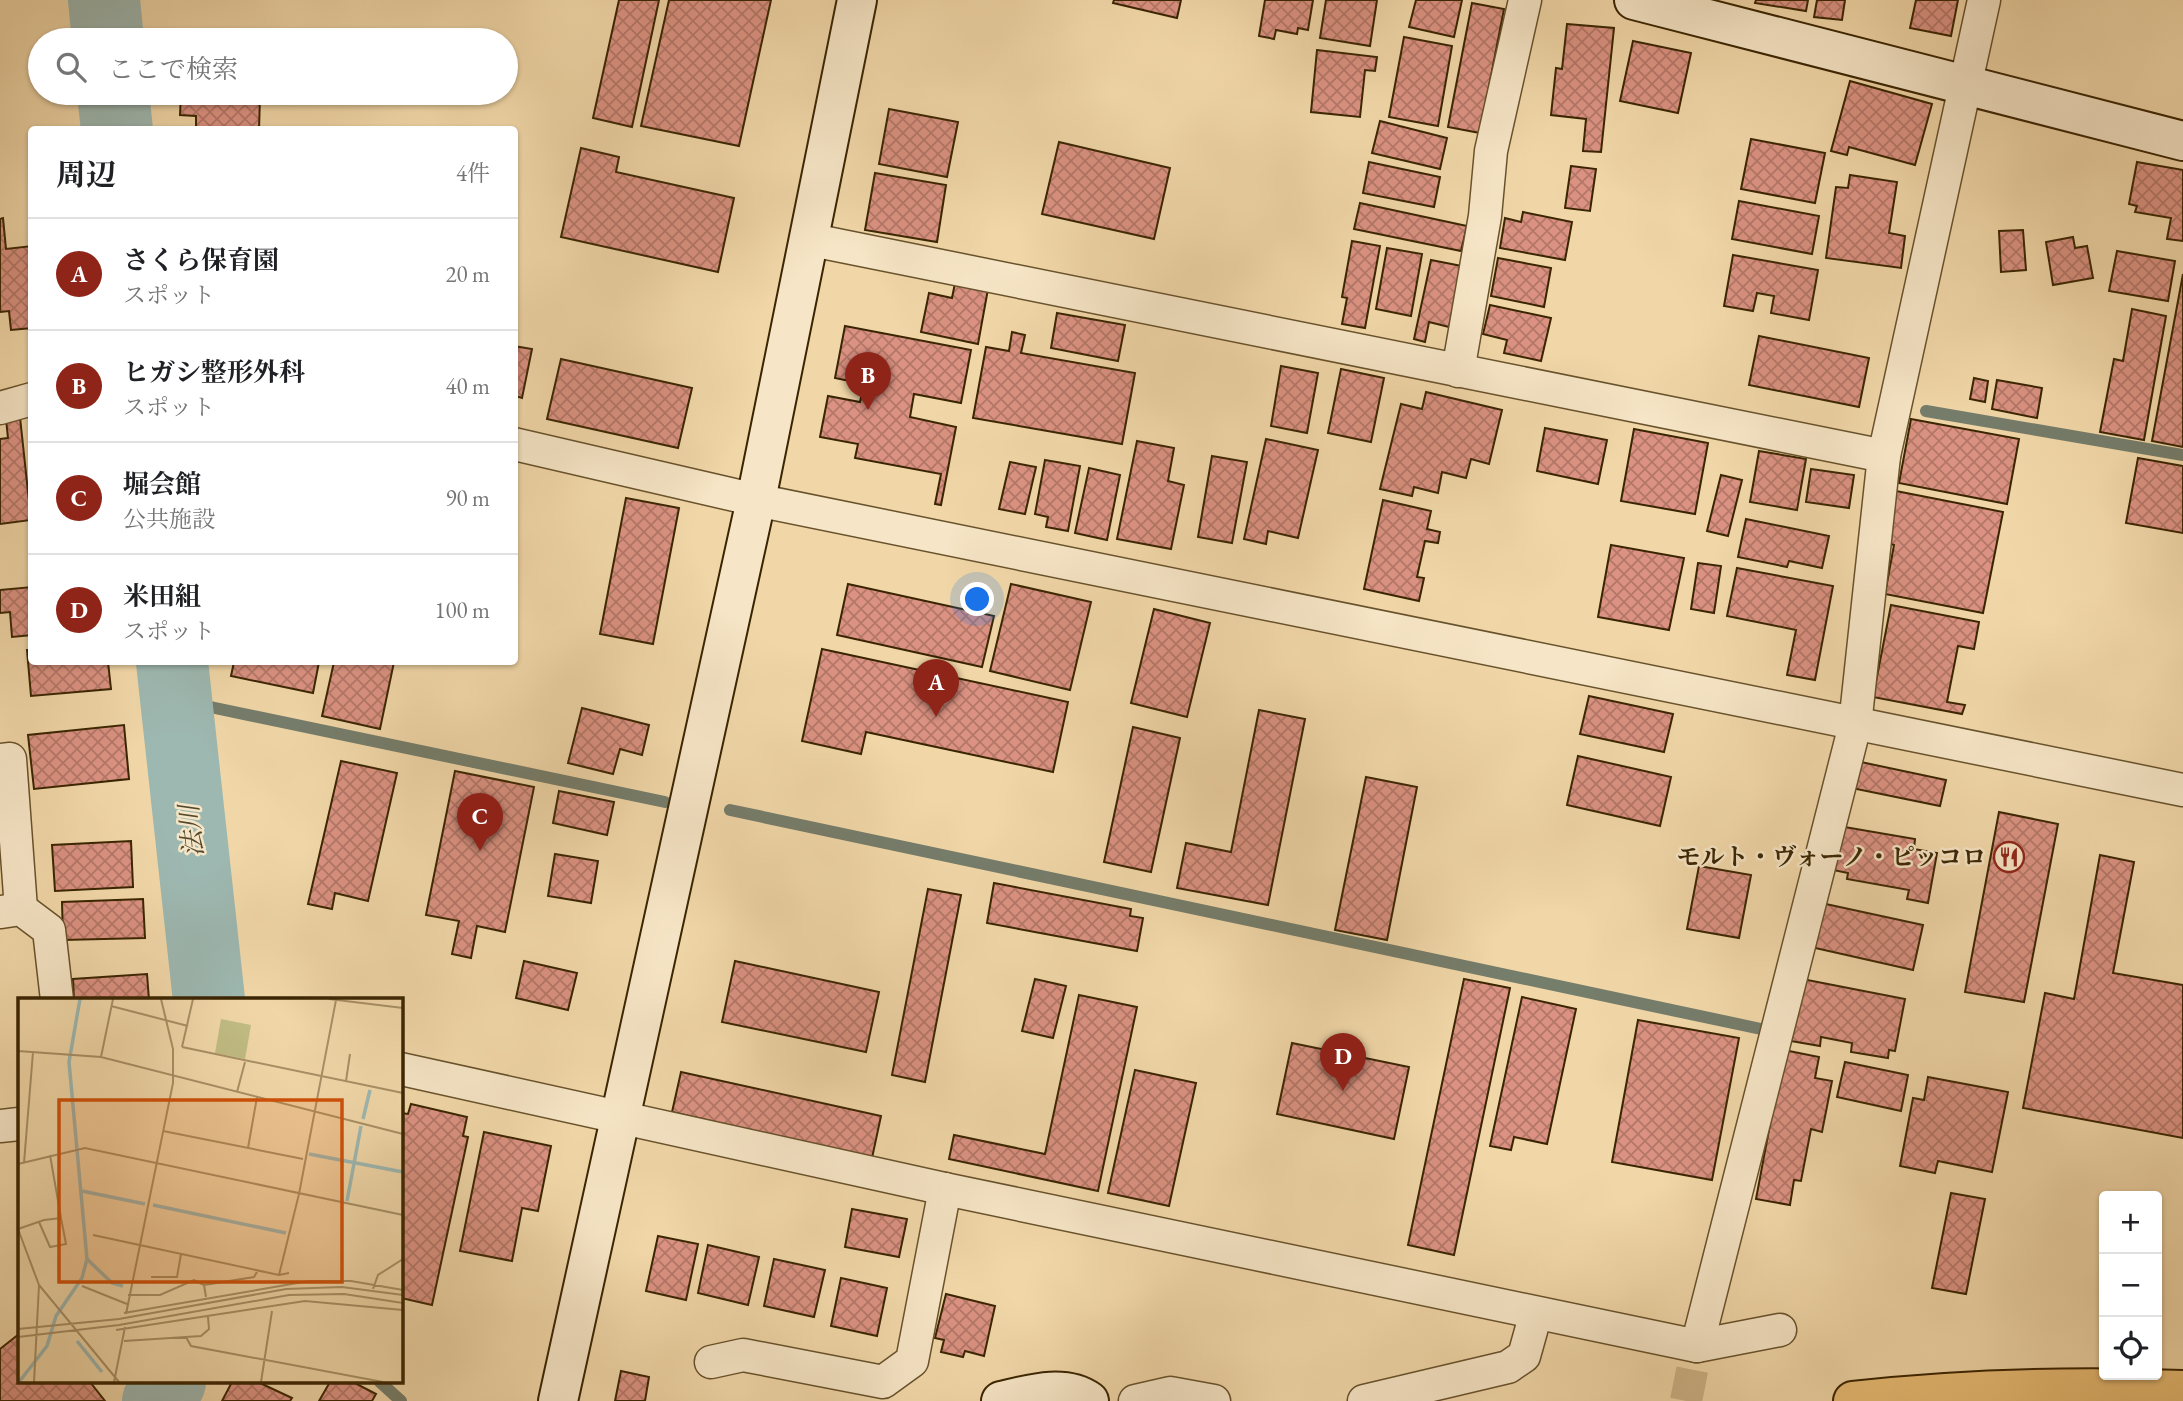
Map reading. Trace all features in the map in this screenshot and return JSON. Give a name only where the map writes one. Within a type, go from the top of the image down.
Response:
[{"type":"highway","points":[[1853,1401],[1931,1392],[2080,1387],[2183,1390]]},
{"type":"street","points":[[558,1401],[756,500],[857,0]]},
{"type":"street","points":[[1458,371],[1485,216],[1491,151],[1525,0]]},
{"type":"street","points":[[1634,0],[2183,141]]},
{"type":"street","points":[[1696,1346],[1855,725],[1884,456],[1984,0]]},
{"type":"street","points":[[807,239],[1884,456]]},
{"type":"street","points":[[0,408],[28,400]]},
{"type":"street","points":[[518,445],[756,500],[2183,790]]},
{"type":"street","points":[[0,760],[10,759],[11,910],[50,930],[57,998]]},
{"type":"street","points":[[402,1069],[945,1189],[1696,1346],[1780,1331]]},
{"type":"street","points":[[0,1126],[18,1124]]},
{"type":"street","points":[[710,1362],[743,1355],[883,1382],[912,1362],[945,1189]]},
{"type":"street","points":[[1364,1401],[1508,1367],[1524,1356],[1536,1313]]},
{"type":"street","points":[[1001,1401],[1044,1391],[1083,1396],[1089,1401]]},
{"type":"street","points":[[1135,1401],[1170,1393],[1214,1401]]},
{"type":"building","points":[[619,0],[659,0],[632,127],[593,118]]},
{"type":"building","points":[[669,0],[771,0],[739,146],[641,126]]},
{"type":"building","points":[[1114,0],[1181,0],[1177,18],[1113,3]]},
{"type":"building","points":[[1265,0],[1313,0],[1308,30],[1298,28],[1297,34],[1276,30],[1274,39],[1259,36]]},
{"type":"building","points":[[1326,0],[1377,0],[1370,46],[1320,38]]},
{"type":"building","points":[[1416,0],[1462,0],[1454,37],[1409,27]]},
{"type":"building","points":[[1756,0],[1808,0],[1806,11],[1755,3]]},
{"type":"building","points":[[1817,0],[1845,0],[1842,20],[1814,17]]},
{"type":"building","points":[[1916,0],[1958,0],[1951,36],[1910,28]]},
{"type":"building","points":[[1472,3],[1504,9],[1480,133],[1448,127]]},
{"type":"building","points":[[1567,24],[1614,28],[1601,152],[1583,151],[1586,119],[1551,115],[1556,68],[1562,69]]},
{"type":"building","points":[[1404,37],[1452,46],[1438,126],[1389,117]]},
{"type":"building","points":[[1633,41],[1691,53],[1678,113],[1620,101]]},
{"type":"building","points":[[1317,50],[1377,57],[1375,71],[1365,70],[1360,117],[1311,112]]},
{"type":"building","points":[[1850,81],[1932,104],[1915,165],[1849,147],[1847,155],[1831,151]]},
{"type":"building","points":[[180,105],[260,105],[259,126],[196,126],[196,116],[180,115]]},
{"type":"building","points":[[889,109],[958,122],[947,177],[879,164]]},
{"type":"building","points":[[1380,121],[1447,138],[1440,169],[1372,153]]},
{"type":"building","points":[[1751,139],[1825,153],[1815,203],[1741,189]]},
{"type":"building","points":[[1059,142],[1170,168],[1154,239],[1042,214]]},
{"type":"building","points":[[581,148],[619,157],[616,172],[734,198],[718,272],[561,237]]},
{"type":"building","points":[[1369,162],[1440,177],[1434,207],[1363,193]]},
{"type":"building","points":[[2137,162],[2183,170],[2183,241],[2167,239],[2171,218],[2135,212],[2137,206],[2129,204]]},
{"type":"building","points":[[1571,166],[1596,169],[1590,211],[1565,208]]},
{"type":"building","points":[[875,173],[946,185],[937,242],[865,230]]},
{"type":"building","points":[[1850,175],[1897,182],[1889,233],[1905,236],[1901,268],[1826,258],[1836,187],[1848,188]]},
{"type":"building","points":[[1739,201],[1819,216],[1812,254],[1732,239]]},
{"type":"building","points":[[1360,203],[1467,226],[1461,251],[1354,229]]},
{"type":"building","points":[[1523,212],[1572,222],[1565,260],[1500,248],[1505,218],[1521,222]]},
{"type":"building","points":[[3,218],[6,249],[28,246],[28,328],[11,330],[9,311],[0,312],[0,219]]},
{"type":"building","points":[[2023,230],[2026,270],[2001,272],[1999,231]]},
{"type":"building","points":[[2073,237],[2075,248],[2087,246],[2093,278],[2053,285],[2046,242]]},
{"type":"building","points":[[1352,241],[1380,246],[1365,328],[1342,324],[1347,298],[1342,297]]},
{"type":"building","points":[[1387,248],[1422,254],[1411,316],[1376,309]]},
{"type":"building","points":[[2117,251],[2175,261],[2168,301],[2109,291]]},
{"type":"building","points":[[1733,255],[1818,270],[1809,320],[1771,313],[1774,296],[1757,293],[1753,311],[1724,306]]},
{"type":"building","points":[[1498,258],[1551,268],[1544,307],[1491,296]]},
{"type":"building","points":[[1431,260],[1462,266],[1449,327],[1429,322],[1425,342],[1414,339]]},
{"type":"building","points":[[2183,274],[2183,447],[2152,441]]},
{"type":"building","points":[[955,283],[988,289],[978,344],[921,332],[929,293],[952,298]]},
{"type":"building","points":[[1490,305],[1551,318],[1541,361],[1504,353],[1507,340],[1483,334]]},
{"type":"building","points":[[2132,309],[2166,316],[2144,440],[2100,432],[2114,359],[2123,361]]},
{"type":"building","points":[[1057,313],[1125,325],[1118,361],[1051,348]]},
{"type":"building","points":[[845,326],[971,350],[961,403],[914,394],[910,417],[956,427],[941,505],[935,504],[941,474],[855,458],[858,444],[820,437],[828,396],[860,402],[864,384],[835,378]]},
{"type":"building","points":[[1012,332],[1025,335],[1021,353],[1135,373],[1122,444],[973,418],[986,347],[1009,351]]},
{"type":"building","points":[[1759,336],[1869,358],[1859,407],[1749,385]]},
{"type":"building","points":[[518,347],[532,349],[522,398],[518,397]]},
{"type":"building","points":[[561,359],[692,388],[678,448],[547,419]]},
{"type":"building","points":[[1281,366],[1318,373],[1307,433],[1271,426]]},
{"type":"building","points":[[1341,369],[1384,378],[1371,442],[1328,433]]},
{"type":"building","points":[[1974,378],[1988,381],[1985,402],[1970,399]]},
{"type":"building","points":[[1997,380],[2042,388],[2037,418],[1992,409]]},
{"type":"building","points":[[1426,392],[1502,410],[1489,464],[1471,459],[1466,478],[1442,472],[1438,493],[1414,487],[1412,496],[1380,489],[1401,404],[1422,409]]},
{"type":"building","points":[[20,417],[28,492],[28,520],[0,524],[0,439],[8,438],[6,419]]},
{"type":"building","points":[[1911,419],[2019,439],[2007,504],[1899,483]]},
{"type":"building","points":[[1545,428],[1607,440],[1598,484],[1537,471]]},
{"type":"building","points":[[1634,429],[1708,443],[1695,514],[1621,501]]},
{"type":"building","points":[[1266,439],[1318,450],[1298,538],[1268,531],[1266,544],[1244,539]]},
{"type":"building","points":[[1137,441],[1174,448],[1168,481],[1184,485],[1171,549],[1117,539]]},
{"type":"building","points":[[1759,451],[1806,459],[1797,510],[1750,502]]},
{"type":"building","points":[[1212,456],[1247,462],[1232,543],[1198,537]]},
{"type":"building","points":[[2138,458],[2183,466],[2183,533],[2126,523]]},
{"type":"building","points":[[1045,460],[1080,466],[1068,531],[1046,527],[1048,517],[1035,514]]},
{"type":"building","points":[[1010,462],[1036,467],[1025,514],[999,509]]},
{"type":"building","points":[[1089,468],[1120,475],[1107,540],[1075,533]]},
{"type":"building","points":[[1811,469],[1854,475],[1849,508],[1806,502]]},
{"type":"building","points":[[1721,475],[1742,480],[1728,536],[1707,531]]},
{"type":"building","points":[[1896,491],[2003,512],[1983,613],[1885,594],[1894,545],[1886,543]]},
{"type":"building","points":[[626,498],[679,508],[653,644],[600,634]]},
{"type":"building","points":[[1383,500],[1431,511],[1427,529],[1440,532],[1438,543],[1425,541],[1417,577],[1424,578],[1419,601],[1364,589]]},
{"type":"building","points":[[1746,519],[1829,536],[1822,568],[1789,561],[1787,567],[1738,557]]},
{"type":"building","points":[[1611,545],[1684,558],[1669,630],[1598,617]]},
{"type":"building","points":[[1698,563],[1721,566],[1714,613],[1691,609]]},
{"type":"building","points":[[1737,568],[1833,586],[1815,680],[1787,675],[1796,630],[1727,616]]},
{"type":"building","points":[[848,584],[994,616],[982,667],[837,635]]},
{"type":"building","points":[[1011,584],[1091,602],[1070,690],[990,671]]},
{"type":"building","points":[[28,587],[28,635],[12,637],[10,612],[0,613],[0,590]]},
{"type":"building","points":[[1891,605],[1979,622],[1974,649],[1958,646],[1947,702],[1965,705],[1962,714],[1873,697]]},
{"type":"building","points":[[1154,609],[1210,623],[1187,717],[1131,703]]},
{"type":"building","points":[[822,649],[1068,702],[1053,772],[866,732],[861,754],[802,741]]},
{"type":"building","points":[[28,665],[108,665],[111,689],[31,696]]},
{"type":"building","points":[[233,665],[318,665],[313,693],[231,676]]},
{"type":"building","points":[[333,665],[393,665],[380,729],[322,716]]},
{"type":"building","points":[[1589,696],[1673,714],[1664,752],[1580,734]]},
{"type":"building","points":[[582,708],[649,725],[642,755],[620,749],[613,774],[568,763]]},
{"type":"building","points":[[1259,710],[1305,719],[1268,905],[1177,888],[1186,843],[1231,852]]},
{"type":"building","points":[[124,725],[129,779],[34,789],[28,735]]},
{"type":"building","points":[[1133,727],[1180,738],[1151,872],[1104,862]]},
{"type":"building","points":[[1578,756],[1671,777],[1660,826],[1567,805]]},
{"type":"building","points":[[1842,758],[1946,780],[1940,806],[1837,785]]},
{"type":"building","points":[[341,761],[397,773],[368,901],[335,893],[332,909],[308,904]]},
{"type":"building","points":[[455,771],[534,787],[505,932],[477,926],[471,958],[452,954],[459,921],[426,915]]},
{"type":"building","points":[[1366,777],[1417,787],[1387,940],[1335,930]]},
{"type":"building","points":[[559,791],[614,802],[607,835],[553,823]]},
{"type":"building","points":[[1999,812],[2058,824],[2024,1002],[1965,992]]},
{"type":"building","points":[[1827,824],[1915,839],[1914,849],[1937,853],[1928,903],[1907,899],[1909,890],[1847,879],[1848,873],[1833,870]]},
{"type":"building","points":[[131,841],[133,887],[55,891],[52,845]]},
{"type":"building","points":[[555,854],[598,861],[591,903],[548,896]]},
{"type":"building","points":[[2100,855],[2134,862],[2113,973],[2183,985],[2183,1138],[2023,1108],[2045,993],[2074,999]]},
{"type":"building","points":[[1699,866],[1751,875],[1739,938],[1687,929]]},
{"type":"building","points":[[994,883],[1131,909],[1130,916],[1143,918],[1137,951],[987,923]]},
{"type":"building","points":[[928,889],[961,895],[925,1082],[892,1075]]},
{"type":"building","points":[[143,899],[145,938],[63,940],[62,902]]},
{"type":"building","points":[[1812,901],[1923,925],[1913,970],[1802,945]]},
{"type":"building","points":[[524,961],[577,973],[568,1010],[516,998]]},
{"type":"building","points":[[735,961],[879,992],[866,1052],[722,1022]]},
{"type":"building","points":[[147,974],[149,998],[74,998],[73,979]]},
{"type":"building","points":[[1797,978],[1905,999],[1895,1051],[1889,1050],[1888,1058],[1851,1052],[1852,1043],[1821,1037],[1820,1046],[1785,1040]]},
{"type":"building","points":[[1035,979],[1066,986],[1053,1038],[1022,1031]]},
{"type":"building","points":[[1464,979],[1510,988],[1454,1255],[1408,1245]]},
{"type":"building","points":[[1079,995],[1137,1007],[1098,1191],[949,1159],[954,1135],[1045,1154]]},
{"type":"building","points":[[1522,997],[1576,1009],[1547,1144],[1514,1137],[1511,1150],[1490,1146]]},
{"type":"building","points":[[1638,1020],[1739,1038],[1712,1180],[1612,1162]]},
{"type":"building","points":[[1292,1043],[1409,1067],[1394,1139],[1277,1114]]},
{"type":"building","points":[[1784,1050],[1819,1057],[1815,1078],[1832,1081],[1822,1132],[1811,1129],[1801,1181],[1794,1180],[1790,1205],[1756,1199]]},
{"type":"building","points":[[1845,1062],[1908,1075],[1901,1111],[1837,1097]]},
{"type":"building","points":[[1135,1070],[1196,1083],[1169,1206],[1108,1193]]},
{"type":"building","points":[[681,1072],[881,1116],[872,1158],[672,1112]]},
{"type":"building","points":[[1928,1077],[2008,1092],[1992,1172],[1938,1161],[1935,1173],[1900,1166],[1913,1098],[1924,1100]]},
{"type":"building","points":[[411,1104],[467,1117],[463,1136],[468,1137],[432,1305],[402,1298],[402,1113],[408,1114]]},
{"type":"building","points":[[484,1132],[551,1146],[538,1211],[522,1208],[512,1261],[460,1251]]},
{"type":"building","points":[[1951,1193],[1985,1199],[1966,1294],[1932,1288]]},
{"type":"building","points":[[852,1209],[907,1219],[899,1257],[845,1247]]},
{"type":"building","points":[[658,1236],[698,1244],[686,1300],[646,1291]]},
{"type":"building","points":[[708,1245],[759,1257],[748,1305],[698,1293]]},
{"type":"building","points":[[774,1259],[825,1270],[814,1317],[764,1306]]},
{"type":"building","points":[[841,1278],[887,1288],[877,1336],[831,1326]]},
{"type":"building","points":[[946,1294],[995,1306],[984,1356],[965,1351],[963,1357],[941,1352],[944,1340],[935,1338]]},
{"type":"building","points":[[18,1335],[18,1384],[92,1384],[105,1401],[0,1401],[0,1349]]},
{"type":"building","points":[[621,1371],[649,1377],[645,1401],[615,1401]]},
{"type":"building","points":[[231,1384],[262,1384],[292,1398],[290,1401],[222,1401]]},
{"type":"building","points":[[329,1384],[357,1384],[376,1394],[372,1401],[319,1401]]},
{"type":"waterway","name":"法川","points":[[104,0],[107,28]]},
{"type":"waterway","name":"法川","points":[[114,105],[117,126]]},
{"type":"waterway","points":[[1926,411],[2183,455]]},
{"type":"waterway","name":"法川","points":[[172,665],[209,998]]},
{"type":"waterway","points":[[177,700],[665,802]]},
{"type":"waterway","points":[[730,810],[1761,1029]]},
{"type":"waterway","name":"法川","points":[[158,1401],[169,1384]]},
{"type":"waterway","points":[[382,1384],[401,1401]]},
{"type":"tunnel","points":[[1686,1401],[1697,1346]]},
{"type":"place","name":"ヒガシ整形外科","points":[[868,410]]},
{"type":"place","name":"さくら保育園","points":[[936,717]]},
{"type":"place","name":"堀会館","points":[[480,851]]},
{"type":"place","name":"モルト・ヴォーノ・ピッコロ","points":[[2009,857]]},
{"type":"place","name":"米田組","points":[[1343,1091]]}]
